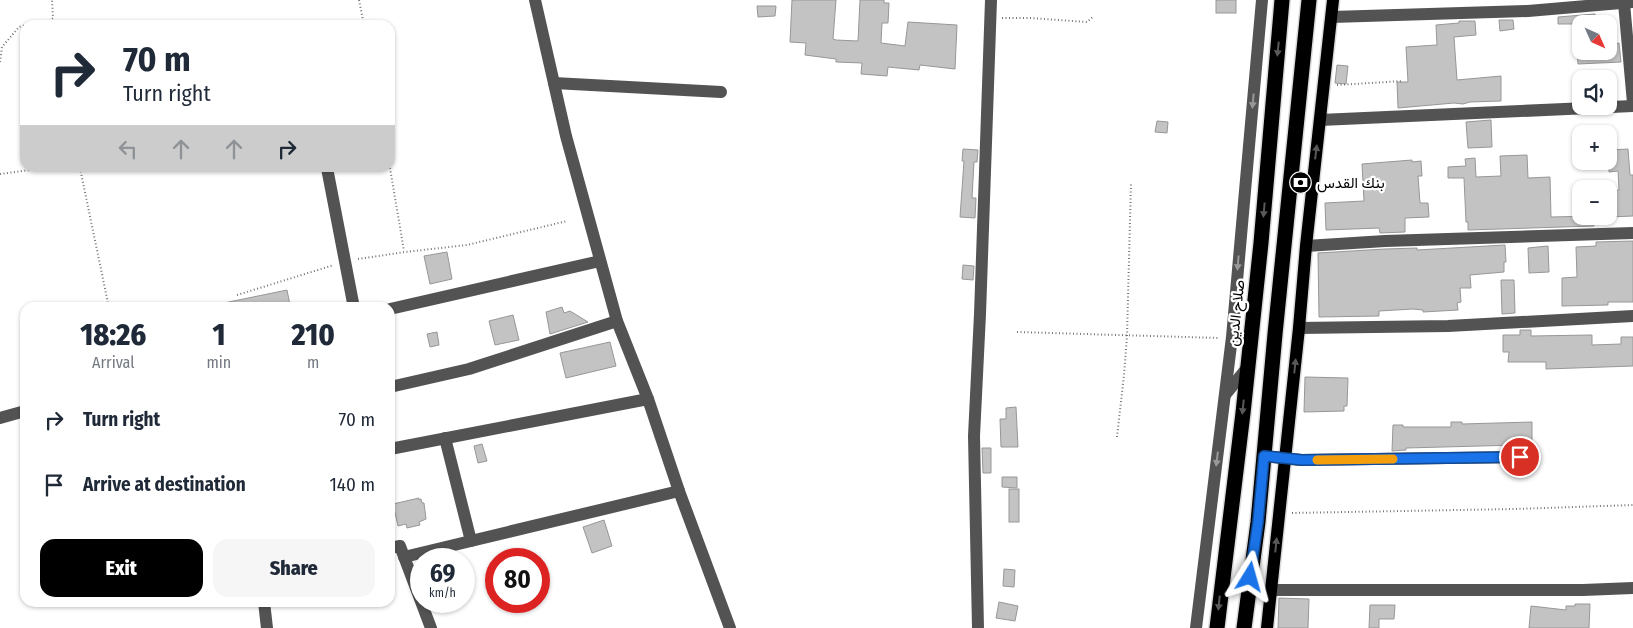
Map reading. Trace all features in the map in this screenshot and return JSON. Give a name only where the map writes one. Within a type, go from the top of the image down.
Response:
[{"type":"highway","name":"صلاح الدين","points":[[1216,628],[1248,368],[1282,0]]},
{"type":"highway","points":[[1244,628],[1258,522],[1309,0]]},
{"type":"main road","points":[[1267,628],[1333,0]]},
{"type":"street","points":[[536,0],[566,136],[617,321],[648,399],[679,491],[730,628]]},
{"type":"street","points":[[978,628],[974,436],[992,18],[991,0]]},
{"type":"street","points":[[1196,628],[1232,337],[1262,0]]},
{"type":"street","points":[[1320,120],[1633,105],[1628,3],[1528,11],[1332,17]]},
{"type":"street","points":[[554,83],[721,92]]},
{"type":"street","points":[[328,172],[353,302]]},
{"type":"street","points":[[1306,246],[1385,241],[1633,232]]},
{"type":"street","points":[[395,308],[600,261]]},
{"type":"street","points":[[1299,328],[1448,326],[1633,316]]},
{"type":"street","points":[[395,386],[469,369],[617,321]]},
{"type":"street","points":[[1225,394],[1248,368]]},
{"type":"street","points":[[395,448],[648,399]]},
{"type":"street","points":[[0,418],[20,412]]},
{"type":"street","points":[[445,438],[471,541]]},
{"type":"street","points":[[1264,456],[1311,460],[1520,457]]},
{"type":"street","points":[[404,557],[679,491]]},
{"type":"street","points":[[395,547],[400,546],[431,628]]},
{"type":"street","points":[[1272,590],[1583,590],[1633,588]]},
{"type":"street","points":[[265,607],[267,628]]},
{"type":"path","points":[[51,20],[53,18],[52,0]]},
{"type":"path","points":[[359,0],[363,20]]},
{"type":"path","points":[[992,18],[1031,18],[1087,22],[1094,16]]},
{"type":"path","points":[[0,62],[2,47],[20,27]]},
{"type":"path","points":[[1324,86],[1403,81]]},
{"type":"path","points":[[0,174],[20,171]]},
{"type":"path","points":[[81,172],[108,302]]},
{"type":"path","points":[[391,172],[405,252]]},
{"type":"path","points":[[1117,437],[1127,336],[1131,183]]},
{"type":"path","points":[[238,296],[345,262],[405,252],[467,245],[567,221]]},
{"type":"path","points":[[1017,332],[1232,337]]},
{"type":"path","points":[[1279,513],[1633,505]]},
{"type":"building","points":[[792,0],[836,0],[833,39],[836,40],[858,41],[860,0],[884,0],[884,3],[889,3],[888,23],[882,23],[881,43],[905,46],[908,22],[957,25],[955,69],[920,65],[919,70],[888,67],[887,76],[861,74],[862,63],[836,62],[836,59],[805,55],[806,43],[790,42]]},
{"type":"building","points":[[1216,0],[1236,0],[1236,13],[1216,13]]},
{"type":"building","points":[[757,6],[776,6],[775,16],[758,17]]},
{"type":"building","points":[[1572,16],[1572,24],[1558,24],[1558,17]]},
{"type":"building","points":[[1499,20],[1513,20],[1514,29],[1500,31]]},
{"type":"building","points":[[1459,21],[1475,21],[1476,35],[1454,37],[1457,80],[1501,76],[1501,101],[1398,108],[1397,82],[1408,82],[1406,47],[1437,45],[1436,25],[1459,23]]},
{"type":"building","points":[[1618,43],[1621,62],[1578,64],[1578,60],[1618,60]]},
{"type":"building","points":[[1337,65],[1348,66],[1346,84],[1335,83]]},
{"type":"building","points":[[1491,120],[1492,147],[1468,148],[1466,122]]},
{"type":"building","points":[[1157,121],[1168,122],[1167,133],[1155,132]]},
{"type":"building","points":[[963,149],[978,150],[977,162],[974,162],[972,198],[976,198],[975,218],[960,217],[964,161],[962,161]]},
{"type":"building","points":[[1628,149],[1630,175],[1633,175],[1633,216],[1617,217],[1618,171],[1609,172],[1609,170],[1617,170],[1617,150]]},
{"type":"building","points":[[1527,155],[1528,178],[1550,177],[1551,217],[1572,217],[1572,225],[1594,226],[1468,230],[1464,178],[1448,178],[1448,167],[1466,166],[1465,159],[1475,158],[1476,177],[1501,176],[1500,156]]},
{"type":"building","points":[[1412,160],[1412,162],[1421,161],[1422,176],[1418,176],[1420,203],[1428,203],[1429,217],[1405,218],[1405,232],[1380,233],[1379,228],[1326,230],[1325,203],[1364,201],[1362,164]]},
{"type":"building","points":[[1633,241],[1633,302],[1608,302],[1608,305],[1562,306],[1562,278],[1577,277],[1576,247],[1596,246],[1596,242]]},
{"type":"building","points":[[1505,245],[1506,262],[1504,262],[1504,272],[1470,275],[1471,288],[1460,288],[1461,302],[1457,303],[1458,310],[1423,312],[1423,310],[1413,309],[1379,311],[1379,316],[1319,317],[1318,253]]},
{"type":"building","points":[[1548,246],[1549,272],[1529,273],[1528,248]]},
{"type":"building","points":[[447,252],[452,279],[430,284],[424,256]]},
{"type":"building","points":[[963,265],[974,266],[973,280],[962,279]]},
{"type":"building","points":[[1501,280],[1514,280],[1515,313],[1502,314]]},
{"type":"building","points":[[287,290],[289,302],[229,302]]},
{"type":"building","points":[[562,307],[564,313],[570,311],[588,322],[550,334],[546,312]]},
{"type":"building","points":[[513,315],[519,340],[495,345],[489,321]]},
{"type":"building","points":[[1520,330],[1531,330],[1531,336],[1592,335],[1592,345],[1621,344],[1621,337],[1633,337],[1633,366],[1546,369],[1546,362],[1508,362],[1509,352],[1503,352],[1503,335],[1520,335]]},
{"type":"building","points":[[437,332],[439,345],[430,347],[427,334]]},
{"type":"building","points":[[610,342],[616,366],[566,378],[560,353]]},
{"type":"building","points":[[1305,377],[1348,378],[1347,406],[1344,406],[1344,411],[1304,412]]},
{"type":"building","points":[[1016,407],[1018,447],[1001,447],[1000,419],[1006,419],[1006,408]]},
{"type":"building","points":[[1451,422],[1462,422],[1462,424],[1532,422],[1532,450],[1518,449],[1518,445],[1406,448],[1406,450],[1392,451],[1393,425],[1403,425],[1403,427],[1451,427]]},
{"type":"building","points":[[482,444],[487,461],[478,463],[474,446]]},
{"type":"building","points":[[982,448],[991,448],[991,473],[983,473]]},
{"type":"building","points":[[1002,477],[1017,477],[1017,488],[1002,487]]},
{"type":"building","points":[[1009,489],[1019,489],[1019,522],[1009,522]]},
{"type":"building","points":[[419,498],[424,503],[426,519],[419,522],[420,525],[407,528],[406,524],[398,526],[395,504]]},
{"type":"building","points":[[604,520],[612,546],[592,553],[583,527]]},
{"type":"building","points":[[1004,569],[1015,570],[1014,587],[1003,586]]},
{"type":"building","points":[[1279,598],[1309,599],[1308,628],[1278,628]]},
{"type":"building","points":[[999,602],[1018,606],[1015,621],[996,618]]},
{"type":"building","points":[[1575,604],[1590,604],[1589,628],[1529,628],[1531,606],[1566,610],[1566,606],[1575,606]]},
{"type":"building","points":[[1370,605],[1395,605],[1394,619],[1379,619],[1379,628],[1369,628]]},
{"type":"slow traffic","points":[[1317,460],[1393,459]]},
{"type":"place","name":"بنك القدس","points":[[1301,183]]},
{"type":"route","points":[[1250,577],[1258,522],[1264,456],[1302,460],[1520,457]]}]
